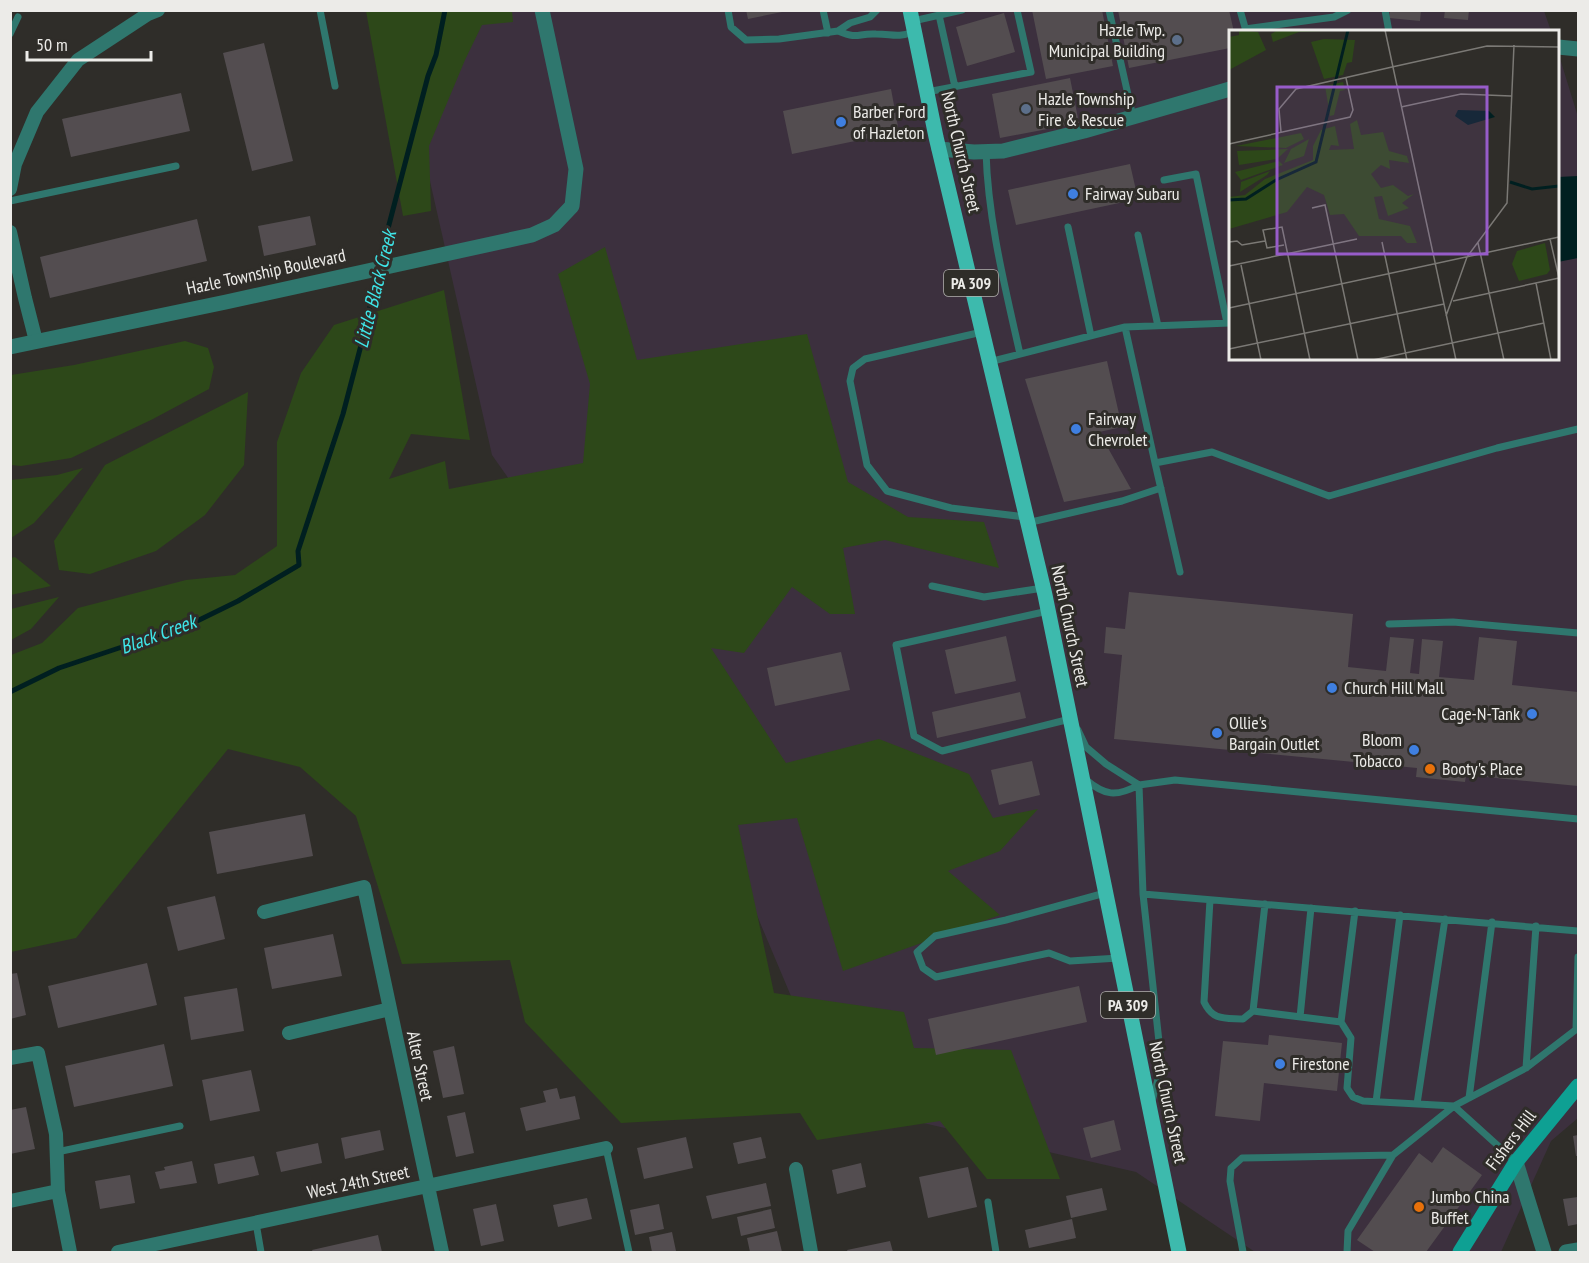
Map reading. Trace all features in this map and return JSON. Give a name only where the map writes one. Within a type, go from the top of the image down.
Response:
[{"type":"main road","name":"North Church Street","points":[[913,21],[939,149],[1044,591],[1179,1252]]},
{"type":"main road","name":"Fishers Hill","points":[[1460,1252],[1516,1162],[1578,1086]]},
{"type":"street","points":[[11,186],[15,164],[37,112],[78,60],[148,14],[158,10]]},
{"type":"street","name":"Hazle Township Boulevard","points":[[10,346],[226,302],[532,235],[554,225],[572,206],[576,169],[542,10]]},
{"type":"street","points":[[1559,47],[1578,49]]},
{"type":"street","points":[[939,149],[1003,151],[1229,89]]},
{"type":"street","points":[[10,232],[36,341]]},
{"type":"street","name":"Alter Street","points":[[264,912],[364,887],[442,1252]]},
{"type":"street","points":[[289,1034],[390,1009]]},
{"type":"street","points":[[10,1058],[38,1053],[56,1134],[58,1191],[70,1252]]},
{"type":"street","name":"West 24th Street","points":[[118,1252],[606,1148]]},
{"type":"street","points":[[1516,1162],[1544,1252]]},
{"type":"street","points":[[796,1169],[811,1252]]},
{"type":"street","points":[[10,1201],[58,1191]]},
{"type":"street","points":[[1566,1252],[1578,1250]]},
{"type":"lane","points":[[320,10],[335,86]]},
{"type":"lane","points":[[728,10],[731,27],[746,40],[779,39],[838,31],[850,23],[870,17],[877,10]]},
{"type":"lane","points":[[823,10],[828,33]]},
{"type":"lane","points":[[838,31],[854,38],[874,34],[899,37],[913,21],[962,10]]},
{"type":"lane","points":[[927,92],[1031,72],[1017,10]]},
{"type":"lane","points":[[1109,10],[1133,117]]},
{"type":"lane","points":[[1240,10],[1245,30],[1334,18],[1348,10]]},
{"type":"lane","points":[[1385,10],[1389,30]]},
{"type":"lane","points":[[939,15],[955,87]]},
{"type":"lane","points":[[10,34],[18,17]]},
{"type":"lane","points":[[986,152],[990,208],[1020,354]]},
{"type":"lane","points":[[10,201],[176,166]]},
{"type":"lane","points":[[989,362],[1125,327],[1229,323],[1196,174],[1164,180]]},
{"type":"lane","points":[[1068,227],[1091,336]]},
{"type":"lane","points":[[1138,235],[1158,326]]},
{"type":"lane","points":[[1125,327],[1180,572]]},
{"type":"lane","points":[[982,332],[865,359],[853,368],[850,381],[867,465],[887,491],[951,508],[1026,520],[1122,501],[1161,488]]},
{"type":"lane","points":[[1155,463],[1212,452],[1329,496],[1497,448],[1578,429]]},
{"type":"lane","points":[[932,586],[984,597],[1044,591]]},
{"type":"lane","points":[[1048,611],[896,645],[914,736],[942,751],[1069,713],[1086,747],[1106,764],[1139,785]]},
{"type":"lane","points":[[1389,624],[1453,622],[1578,633]]},
{"type":"lane","points":[[1081,775],[1098,790],[1122,794],[1139,785],[1174,780],[1578,819]]},
{"type":"lane","points":[[1139,785],[1143,894],[1160,1051],[1159,1076],[1150,1108]]},
{"type":"lane","points":[[1105,893],[1006,920],[935,936],[917,952],[923,968],[936,977],[1048,953],[1070,961],[1119,958]]},
{"type":"lane","points":[[1143,894],[1578,931]]},
{"type":"lane","points":[[1210,900],[1204,1002],[1209,1011],[1218,1018],[1243,1019],[1253,1011],[1265,904]]},
{"type":"lane","points":[[1299,1017],[1311,908]]},
{"type":"lane","points":[[1355,911],[1341,1022],[1351,1038],[1347,1088],[1353,1097],[1363,1101],[1454,1106],[1516,1162]]},
{"type":"lane","points":[[1376,1102],[1400,915]]},
{"type":"lane","points":[[1417,1104],[1445,919]]},
{"type":"lane","points":[[1469,1098],[1492,922]]},
{"type":"lane","points":[[1526,1068],[1536,926]]},
{"type":"lane","points":[[1347,1252],[1348,1231],[1393,1155],[1454,1106],[1526,1068],[1577,1029],[1578,957]]},
{"type":"lane","points":[[1253,1011],[1341,1022]]},
{"type":"lane","points":[[57,1152],[180,1126]]},
{"type":"lane","points":[[606,1148],[629,1252]]},
{"type":"lane","points":[[1244,1252],[1230,1181],[1231,1168],[1242,1158],[1393,1155]]},
{"type":"lane","points":[[988,1202],[996,1252]]},
{"type":"lane","points":[[255,1222],[261,1252]]},
{"type":"shaded area","points":[[398,10],[1544,11],[1551,30],[1229,30],[1229,360],[1559,360],[1559,55],[1578,117],[1578,1118],[1551,1141],[1501,1252],[1255,1252],[1136,1172],[836,1103],[668,704],[492,455],[398,40]]},
{"type":"green space","points":[[366,11],[512,11],[513,22],[482,25],[429,146],[431,211],[403,216]]},
{"type":"green space","points":[[605,247],[637,360],[807,334],[848,482],[908,517],[984,522],[999,568],[885,540],[843,548],[855,614],[830,614],[792,587],[744,653],[711,648],[786,763],[879,739],[969,774],[993,818],[1038,809],[1000,851],[948,871],[1000,915],[843,971],[797,818],[738,825],[774,993],[904,1012],[914,1048],[1011,1050],[1060,1179],[987,1179],[940,1121],[817,1140],[800,1113],[621,1123],[525,1022],[510,960],[402,964],[356,816],[300,767],[228,749],[76,938],[11,952],[11,655],[42,643],[78,608],[186,580],[235,575],[277,546],[277,442],[301,373],[334,325],[444,290],[470,440],[411,434],[389,479],[445,461],[449,489],[583,463],[590,384],[558,274]]},
{"type":"green space","points":[[185,341],[208,348],[214,367],[209,389],[71,458],[21,466],[11,465],[11,375],[74,365]]},
{"type":"green space","points":[[248,392],[244,465],[205,515],[156,551],[90,574],[59,570],[54,541],[105,465]]},
{"type":"green space","points":[[83,468],[34,523],[11,538],[11,480],[57,475]]},
{"type":"green space","points":[[15,557],[51,586],[11,595],[11,558]]},
{"type":"green space","points":[[59,597],[31,629],[11,640],[11,609]]},
{"type":"water","points":[[1578,176],[1578,258],[1559,262],[1559,177]]},
{"type":"building","points":[[746,10],[782,10],[782,12],[748,19]]},
{"type":"building","points":[[1032,10],[1102,10],[1113,66],[1046,79]]},
{"type":"building","name":"Hazle Twp. Municipal Building","points":[[1118,10],[1229,10],[1234,30],[1229,30],[1229,48],[1129,68]]},
{"type":"building","points":[[1390,10],[1421,10],[1420,21],[1389,18]]},
{"type":"building","points":[[1445,10],[1469,10],[1468,20],[1444,18]]},
{"type":"building","points":[[1004,13],[1015,52],[967,66],[956,27]]},
{"type":"building","points":[[264,43],[293,161],[252,171],[223,53]]},
{"type":"building","points":[[1070,78],[1079,123],[1000,138],[992,94]]},
{"type":"building","name":"Barber Ford of Hazleton","points":[[891,89],[899,132],[792,154],[783,111]]},
{"type":"building","points":[[181,93],[190,131],[71,157],[62,119]]},
{"type":"building","name":"Fairway Subaru","points":[[1130,164],[1138,199],[1016,225],[1008,190]]},
{"type":"building","points":[[310,216],[316,245],[264,256],[258,226]]},
{"type":"building","points":[[197,219],[207,261],[50,298],[40,257]]},
{"type":"building","name":"Fairway Chevrolet","points":[[1107,361],[1122,427],[1099,432],[1131,489],[1064,502],[1025,379]]},
{"type":"building","name":"Church Hill Mall","points":[[1129,592],[1353,614],[1348,667],[1386,671],[1390,637],[1414,639],[1410,673],[1419,674],[1422,639],[1443,641],[1439,677],[1474,680],[1479,637],[1517,641],[1512,685],[1578,692],[1578,786],[1466,775],[1465,782],[1416,777],[1417,768],[1114,739],[1122,655],[1104,653],[1106,627],[1125,629]]},
{"type":"building","points":[[1006,636],[1016,681],[955,694],[945,650]]},
{"type":"building","points":[[841,652],[850,690],[775,706],[767,668]]},
{"type":"building","points":[[1020,692],[1026,718],[937,738],[932,712]]},
{"type":"building","points":[[1032,761],[1040,795],[999,805],[991,770]]},
{"type":"building","points":[[305,814],[313,856],[217,874],[209,832]]},
{"type":"building","points":[[215,896],[225,939],[178,951],[167,907]]},
{"type":"building","points":[[333,934],[342,976],[272,989],[264,948]]},
{"type":"building","points":[[147,963],[157,1005],[58,1028],[48,986]]},
{"type":"building","points":[[17,973],[26,1015],[10,1019],[10,974]]},
{"type":"building","points":[[1079,986],[1087,1022],[936,1055],[928,1019]]},
{"type":"building","points":[[237,988],[244,1031],[191,1040],[184,997]]},
{"type":"building","name":"Firestone","points":[[1269,1035],[1342,1043],[1337,1091],[1264,1083],[1260,1121],[1215,1116],[1223,1041],[1268,1045]]},
{"type":"building","points":[[164,1044],[173,1086],[74,1107],[65,1066]]},
{"type":"building","points":[[454,1046],[464,1094],[443,1098],[433,1051]]},
{"type":"building","points":[[251,1070],[260,1111],[210,1121],[202,1080]]},
{"type":"building","points":[[557,1088],[560,1099],[575,1096],[580,1119],[526,1131],[520,1108],[546,1102],[543,1091]]},
{"type":"building","points":[[26,1107],[35,1149],[10,1154],[10,1110]]},
{"type":"building","points":[[465,1112],[474,1153],[456,1157],[447,1116]]},
{"type":"building","points":[[1114,1120],[1121,1150],[1091,1158],[1083,1128]]},
{"type":"building","points":[[380,1130],[384,1150],[345,1159],[341,1138]]},
{"type":"building","points":[[1578,1135],[1578,1156],[1576,1156],[1573,1136]]},
{"type":"building","points":[[686,1137],[693,1168],[644,1179],[637,1148]]},
{"type":"building","points":[[761,1137],[766,1158],[738,1164],[733,1143]]},
{"type":"building","points":[[318,1143],[322,1163],[281,1172],[276,1152]]},
{"type":"building","name":"Jumbo China Buffet","points":[[1443,1147],[1482,1175],[1426,1252],[1375,1252],[1357,1240],[1419,1153],[1432,1163]]},
{"type":"building","points":[[254,1156],[259,1175],[218,1184],[214,1164]]},
{"type":"building","points":[[192,1161],[197,1183],[160,1189],[155,1172],[165,1170],[164,1167]]},
{"type":"building","points":[[861,1163],[866,1187],[837,1194],[832,1170]]},
{"type":"building","points":[[968,1167],[977,1207],[928,1218],[919,1177]]},
{"type":"building","points":[[130,1175],[135,1203],[100,1209],[95,1181]]},
{"type":"building","points":[[766,1183],[771,1206],[712,1219],[706,1196]]},
{"type":"building","points":[[1102,1188],[1107,1210],[1071,1218],[1066,1196]]},
{"type":"building","points":[[1578,1197],[1578,1224],[1568,1226],[1563,1199]]},
{"type":"building","points":[[587,1198],[592,1219],[558,1227],[553,1205]]},
{"type":"building","points":[[496,1204],[504,1241],[481,1246],[473,1209]]},
{"type":"building","points":[[659,1204],[664,1229],[635,1235],[630,1210]]},
{"type":"building","points":[[771,1209],[775,1228],[741,1236],[737,1217]]},
{"type":"building","points":[[1072,1219],[1076,1238],[1029,1248],[1025,1230]]},
{"type":"building","points":[[777,1231],[782,1252],[750,1252],[747,1238]]},
{"type":"building","points":[[672,1232],[676,1251],[652,1252],[649,1237]]},
{"type":"building","points":[[378,1235],[382,1252],[313,1252],[312,1250]]},
{"type":"building","points":[[890,1241],[893,1252],[848,1252],[847,1250]]},
{"type":"waterway","name":"Little Black Creek","points":[[10,692],[59,668],[191,624],[238,601],[299,565],[298,551],[343,414],[365,330],[380,259],[428,76],[436,55],[445,10]]},
{"type":"place","name":"Hazle Twp. Municipal Building","points":[[1177,40]]},
{"type":"place","name":"Hazle Township Fire & Rescue","points":[[1026,109]]},
{"type":"place","name":"Barber Ford of Hazleton","points":[[841,122]]},
{"type":"place","name":"Fairway Subaru","points":[[1073,194]]},
{"type":"place","name":"Fairway Chevrolet","points":[[1076,429]]},
{"type":"place","name":"Church Hill Mall","points":[[1332,688]]},
{"type":"place","name":"Cage-N-Tank","points":[[1532,714]]},
{"type":"place","name":"Ollie's Bargain Outlet","points":[[1217,733]]},
{"type":"place","name":"Bloom Tobacco","points":[[1414,750]]},
{"type":"place","name":"Booty's Place","points":[[1430,769]]},
{"type":"place","name":"Firestone","points":[[1280,1064]]},
{"type":"place","name":"Jumbo China Buffet","points":[[1419,1207]]},
{"type":"water label","name":"Black Creek","points":[[158,634]]}]
